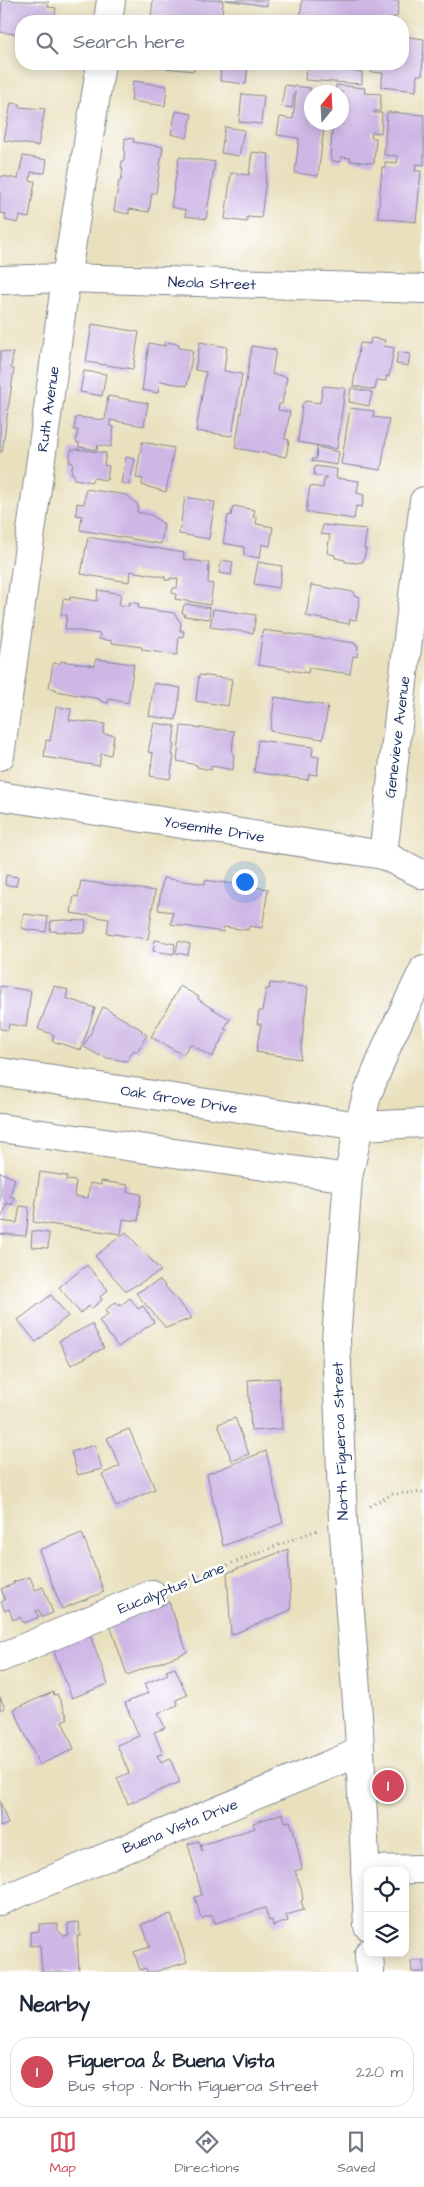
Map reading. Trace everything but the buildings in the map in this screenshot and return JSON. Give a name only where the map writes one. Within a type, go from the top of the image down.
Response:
[{"type":"street","points":[[109,15],[111,0]]},
{"type":"street","name":"Ruth Avenue","points":[[0,756],[66,278],[100,70]]},
{"type":"street","name":"Neola Street","points":[[0,280],[66,278],[424,289]]},
{"type":"street","name":"Genevieve Avenue","points":[[384,855],[424,500]]},
{"type":"street","name":"Yosemite Drive","points":[[0,796],[384,855],[424,875]]},
{"type":"street","name":"North Figueroa Street","points":[[365,1867],[360,1752],[343,1521],[336,1340],[348,1178],[359,1126],[370,1087],[390,1039],[424,969]]},
{"type":"street","name":"Oak Grove Drive","points":[[0,1072],[359,1126],[424,1123]]},
{"type":"street","points":[[0,1128],[348,1178]]},
{"type":"street","name":"Eucalyptus Lane","points":[[0,1658],[152,1594]]},
{"type":"street","name":"Buena Vista Drive","points":[[0,1901],[360,1752]]},
{"type":"street","points":[[409,1869],[424,1869]]},
{"type":"street","points":[[369,1957],[370,1972]]},
{"type":"path","name":"Eucalyptus Lane","points":[[152,1594],[343,1521],[393,1494],[424,1492]]},
{"type":"place","name":"Figueroa & Buena Vista","points":[[388,1786]]}]
